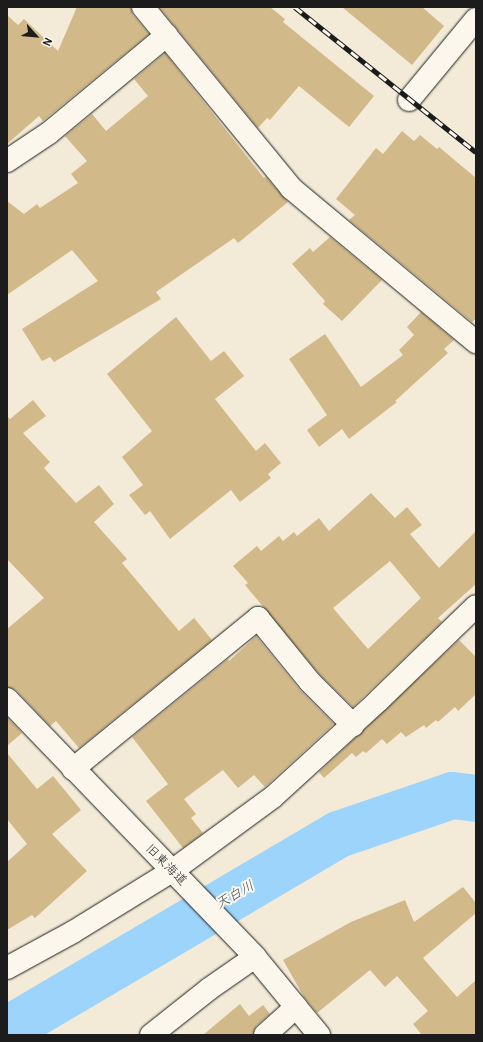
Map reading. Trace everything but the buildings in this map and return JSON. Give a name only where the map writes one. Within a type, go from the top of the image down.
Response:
[{"type":"street","points":[[143,7],[292,188],[476,342]]},
{"type":"street","points":[[409,100],[476,19]]},
{"type":"street","points":[[7,161],[49,133],[167,35]]},
{"type":"street","points":[[7,968],[177,876],[273,797],[353,725],[476,606]]},
{"type":"street","points":[[73,769],[258,618],[310,682],[353,725]]},
{"type":"street","name":"旧東海道","points":[[7,699],[252,954],[319,1035]]},
{"type":"street","points":[[151,1035],[252,954]]},
{"type":"street","points":[[265,1035],[296,1007]]},
{"type":"waterway","name":"天白川","points":[[7,1029],[338,834],[452,795],[476,798]]},
{"type":"railway","points":[[295,7],[476,152]]}]
